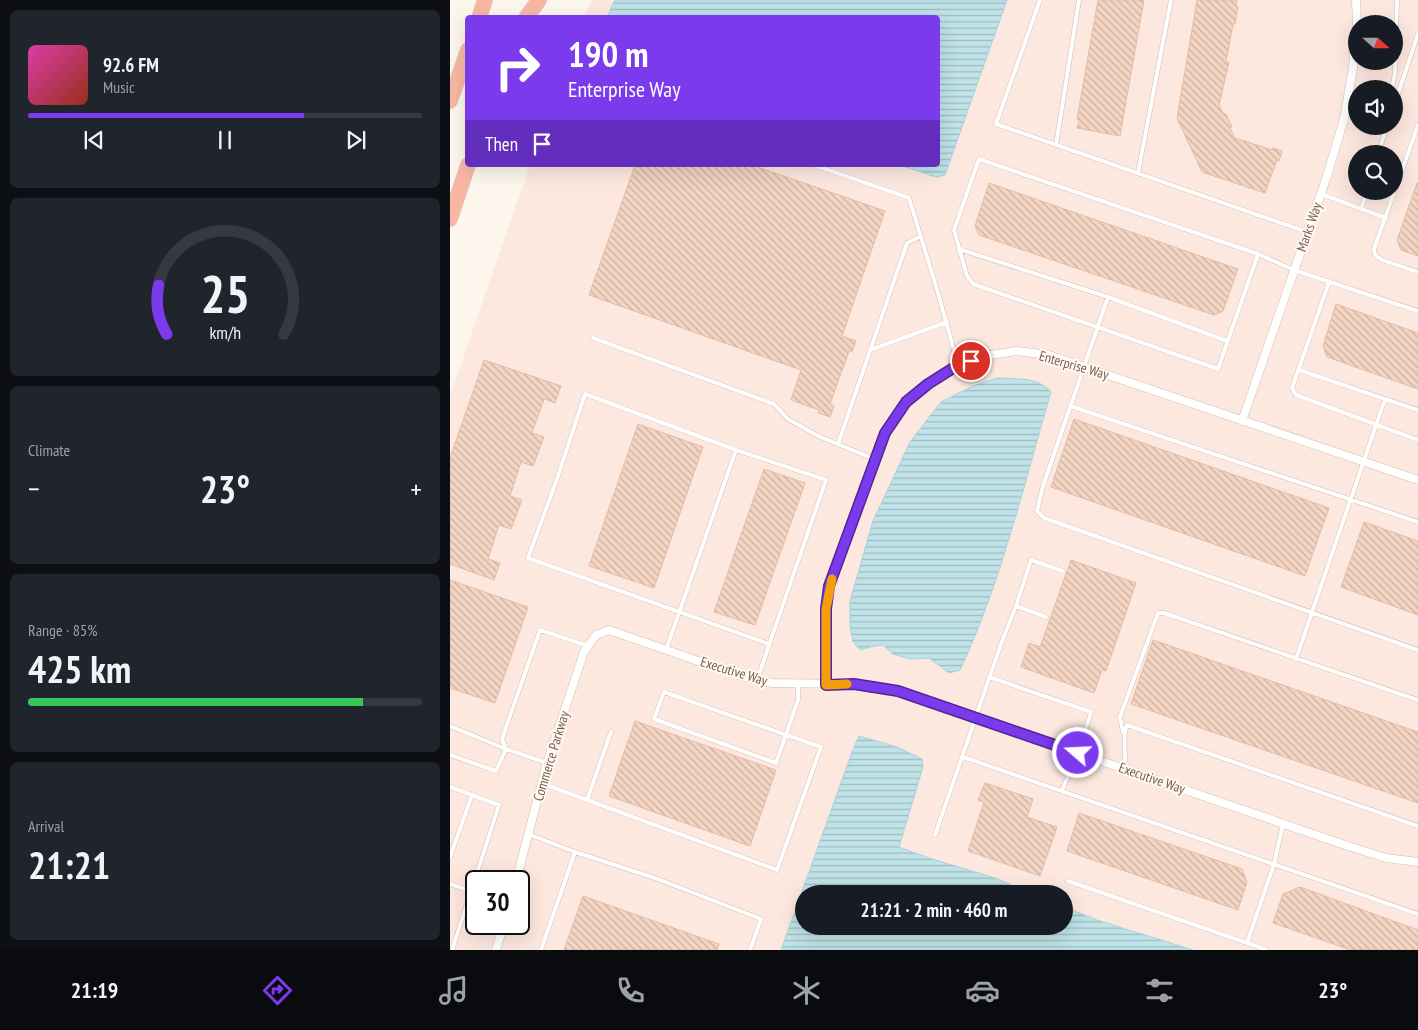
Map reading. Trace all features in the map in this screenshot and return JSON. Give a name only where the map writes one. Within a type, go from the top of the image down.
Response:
[{"type":"highway","points":[[480,15],[485,0]]},
{"type":"highway","points":[[520,15],[525,0]]},
{"type":"highway","points":[[528,15],[539,0]]},
{"type":"highway","points":[[450,101],[465,58]]},
{"type":"highway","points":[[450,218],[467,167]]},
{"type":"street","points":[[1356,0],[1357,15]]},
{"type":"street","name":"Marks Way","points":[[1242,421],[1321,194],[1344,119],[1354,70]]},
{"type":"street","name":"Enterprise Way","points":[[826,685],[826,609],[829,586],[874,459],[885,433],[906,402],[928,384],[958,365],[984,356],[1017,351],[1049,355],[1418,480]]},
{"type":"street","name":"Executive Way","points":[[596,635],[609,630],[757,680],[772,683],[854,684],[898,691],[1386,858],[1418,862]]},
{"type":"street","name":"Commerce Parkway","points":[[519,870],[546,763],[584,652],[596,635]]},
{"type":"street","points":[[496,950],[501,935]]},
{"type":"lane","points":[[1040,0],[996,124],[1307,232]]},
{"type":"lane","points":[[1056,145],[1079,0]]},
{"type":"lane","points":[[1138,173],[1171,0]]},
{"type":"lane","points":[[1394,80],[1397,0]]},
{"type":"lane","points":[[1403,80],[1418,34]]},
{"type":"lane","points":[[1418,125],[1374,250],[1375,256],[1382,260],[1418,272]]},
{"type":"lane","points":[[1258,254],[1218,369],[973,284],[967,276],[954,230],[979,159],[1258,254],[1294,270],[1418,311]]},
{"type":"lane","points":[[820,167],[909,198],[947,322],[958,365]]},
{"type":"lane","points":[[1321,194],[1386,218]]},
{"type":"lane","points":[[1361,209],[1364,200]]},
{"type":"lane","points":[[838,444],[907,243],[921,236]]},
{"type":"lane","points":[[959,249],[1108,297],[1227,342]]},
{"type":"lane","points":[[1329,282],[1292,388],[1296,395],[1418,440]]},
{"type":"lane","points":[[1108,297],[1043,486],[1037,511],[1044,518],[1418,650]]},
{"type":"lane","points":[[870,350],[947,322]]},
{"type":"lane","points":[[593,338],[774,404],[788,419],[818,436],[874,459]]},
{"type":"lane","points":[[1299,370],[1418,410]]},
{"type":"lane","points":[[757,680],[826,480],[736,450],[585,394],[528,558],[769,644]]},
{"type":"lane","points":[[1296,659],[1385,399]]},
{"type":"lane","points":[[1070,406],[1418,522]]},
{"type":"lane","points":[[666,650],[736,450]]},
{"type":"lane","points":[[934,835],[1031,560],[1063,571]]},
{"type":"lane","points":[[1016,606],[1046,617]]},
{"type":"lane","points":[[1124,769],[1126,752],[1120,717],[1158,613],[1164,613],[1418,700]]},
{"type":"lane","points":[[450,755],[496,771],[506,748],[502,739],[540,630],[588,646]]},
{"type":"lane","points":[[990,678],[1090,712],[1078,753],[1062,790]]},
{"type":"lane","points":[[541,783],[777,870],[821,747],[785,735],[664,692],[654,719],[776,763],[785,735],[798,700],[798,684]]},
{"type":"lane","points":[[1123,732],[1127,725],[1418,826]]},
{"type":"lane","points":[[450,726],[546,763]]},
{"type":"lane","points":[[587,800],[611,732]]},
{"type":"lane","points":[[963,757],[1418,914]]},
{"type":"lane","points":[[450,787],[499,805],[480,870]]},
{"type":"lane","points":[[450,857],[452,841],[472,795]]},
{"type":"lane","points":[[1247,943],[1274,864],[1284,824]]},
{"type":"lane","points":[[528,834],[575,852],[655,878],[761,919],[750,950]]},
{"type":"lane","points":[[541,950],[575,852]]},
{"type":"lane","points":[[1068,881],[1267,950]]},
{"type":"lane","points":[[450,884],[465,889]]},
{"type":"lane","points":[[452,950],[465,916]]},
{"type":"shaded area","points":[[592,0],[1418,0],[1418,950],[450,950],[450,396],[529,167],[940,167],[940,15],[584,15]]},
{"type":"water","points":[[615,0],[1007,0],[945,175],[936,177],[906,167],[940,167],[940,15],[608,15]]},
{"type":"water","points":[[997,378],[1034,381],[1051,392],[1000,568],[975,637],[960,670],[949,673],[929,658],[910,659],[893,654],[883,645],[860,650],[853,642],[850,626],[850,601],[873,521],[910,442],[941,402],[973,386]]},
{"type":"water","points":[[859,736],[897,747],[922,759],[923,767],[899,847],[1012,885],[804,885]]},
{"type":"water","points":[[795,911],[795,935],[1073,935],[1073,911],[1193,950],[781,950]]},
{"type":"building","points":[[1098,0],[1144,0],[1120,136],[1077,128]]},
{"type":"building","points":[[1197,0],[1237,0],[1236,6],[1238,7],[1235,24],[1233,24],[1226,62],[1229,62],[1219,105],[1223,113],[1226,114],[1235,138],[1272,150],[1273,148],[1282,151],[1265,193],[1202,172],[1177,118]]},
{"type":"building","points":[[634,167],[758,167],[885,211],[842,336],[856,341],[852,352],[849,351],[830,404],[834,406],[830,417],[818,413],[819,410],[791,400],[801,370],[589,295]]},
{"type":"building","points":[[989,183],[1238,269],[1223,311],[1214,315],[979,235],[975,226]]},
{"type":"building","points":[[1417,183],[1418,256],[1401,250],[1397,240]]},
{"type":"building","points":[[1336,304],[1418,333],[1418,389],[1327,357],[1323,346]]},
{"type":"building","points":[[484,360],[561,386],[555,403],[544,399],[532,433],[544,437],[533,466],[521,462],[510,496],[522,500],[511,529],[499,525],[488,559],[500,563],[494,580],[450,564],[450,458]]},
{"type":"building","points":[[1074,419],[1329,508],[1305,576],[1051,487]]},
{"type":"building","points":[[638,424],[703,447],[654,588],[589,566]]},
{"type":"building","points":[[764,469],[805,483],[755,625],[714,612]]},
{"type":"building","points":[[1364,522],[1418,541],[1418,615],[1341,587]]},
{"type":"building","points":[[1071,560],[1136,583],[1106,671],[1102,670],[1094,693],[1021,667],[1029,643],[1040,647]]},
{"type":"building","points":[[450,580],[528,607],[495,703],[450,688]]},
{"type":"building","points":[[1153,640],[1418,732],[1418,803],[1131,704]]},
{"type":"building","points":[[635,721],[776,770],[750,846],[609,796]]},
{"type":"building","points":[[985,783],[1033,799],[1027,817],[1057,827],[1040,876],[968,851],[984,802],[978,800]]},
{"type":"building","points":[[1079,813],[1242,869],[1247,882],[1238,910],[1067,851]]},
{"type":"building","points":[[1300,887],[1418,930],[1418,950],[1351,950],[1273,923],[1283,894]]},
{"type":"building","points":[[583,896],[719,944],[717,950],[564,950]]},
{"type":"slow traffic","points":[[832,579],[829,586],[826,609],[826,685],[847,684]]},
{"type":"route","points":[[971,361],[958,365],[928,384],[906,402],[885,433],[872,464],[829,586],[826,609],[826,685],[854,684],[898,691],[1078,753]]}]
